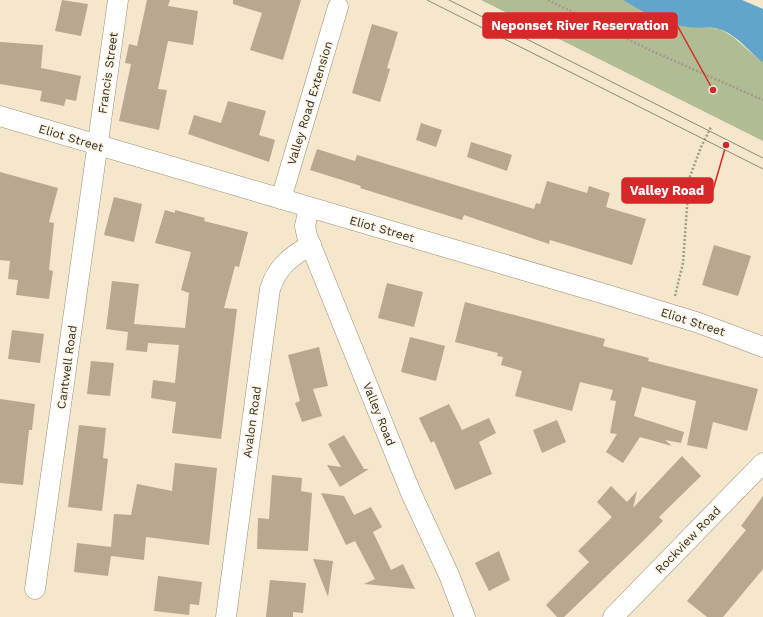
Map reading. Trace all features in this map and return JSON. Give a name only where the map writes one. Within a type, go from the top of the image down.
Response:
[{"type":"street","name":"Francis Street","points":[[98,146],[118,0]]},
{"type":"street","name":"Valley Road Extension","points":[[281,199],[338,8]]},
{"type":"street","name":"Eliot Street","points":[[0,116],[670,314],[763,346]]},
{"type":"street","name":"Cantwell Road","points":[[35,589],[98,146]]},
{"type":"street","name":"Valley Road","points":[[309,208],[305,226],[311,245],[408,485],[465,617]]},
{"type":"street","name":"Avalon Road","points":[[226,617],[270,289],[278,270],[285,262],[311,245]]},
{"type":"street","name":"Rockview Road","points":[[612,617],[763,463]]},
{"type":"path","points":[[548,0],[652,51],[763,100]]},
{"type":"path","points":[[670,314],[683,263],[689,179],[701,147],[711,127]]},
{"type":"green space","points":[[481,0],[623,0],[633,6],[705,27],[720,29],[733,37],[763,63],[763,141]]},
{"type":"water","points":[[623,0],[742,0],[763,9],[763,63],[737,39],[725,31],[715,28],[692,28],[671,23],[646,13]]},
{"type":"building","points":[[62,0],[88,4],[81,36],[55,31]]},
{"type":"building","points":[[147,0],[170,0],[168,6],[198,11],[193,45],[168,41],[158,89],[167,90],[159,130],[119,121],[131,64],[125,63],[129,44],[137,46]]},
{"type":"building","points":[[233,0],[301,0],[283,60],[250,50],[262,13],[233,4]]},
{"type":"building","points":[[372,24],[398,32],[387,68],[390,69],[380,102],[352,93]]},
{"type":"building","points":[[0,42],[43,45],[41,68],[81,76],[76,101],[66,99],[64,106],[40,101],[42,91],[0,84]]},
{"type":"building","points":[[228,101],[266,111],[259,135],[275,140],[269,162],[188,134],[194,115],[221,123]]},
{"type":"building","points":[[421,123],[442,130],[436,147],[416,140]]},
{"type":"building","points":[[471,142],[512,155],[507,171],[467,157]]},
{"type":"building","points":[[317,149],[355,161],[357,155],[534,209],[536,203],[540,204],[547,181],[587,193],[589,186],[610,193],[606,207],[646,219],[632,265],[550,240],[549,244],[464,215],[462,220],[360,188],[361,186],[310,170]]},
{"type":"building","points":[[0,172],[58,188],[49,222],[54,223],[49,270],[53,271],[49,299],[16,295],[18,280],[8,279],[10,261],[0,260]]},
{"type":"building","points":[[114,197],[142,204],[134,242],[104,235]]},
{"type":"building","points":[[165,210],[175,213],[175,210],[205,218],[204,221],[248,232],[239,267],[235,266],[224,308],[237,309],[221,439],[172,433],[176,402],[151,398],[153,380],[175,383],[179,345],[148,343],[147,352],[126,350],[128,332],[106,329],[112,281],[139,284],[134,324],[185,328],[189,293],[181,290],[191,252],[155,243]]},
{"type":"building","points":[[714,245],[751,256],[738,296],[702,285]]},
{"type":"building","points":[[387,283],[423,292],[414,327],[378,318]]},
{"type":"building","points":[[465,302],[605,339],[603,346],[649,358],[648,361],[758,389],[747,431],[713,422],[707,449],[687,445],[696,401],[642,387],[634,416],[684,432],[681,443],[665,440],[672,446],[640,437],[623,463],[606,452],[617,434],[610,433],[616,401],[610,400],[613,390],[580,382],[572,411],[515,396],[522,371],[501,365],[503,357],[497,356],[498,353],[455,342]]},
{"type":"building","points":[[12,330],[44,334],[40,363],[8,359]]},
{"type":"building","points":[[410,337],[445,346],[436,381],[401,372]]},
{"type":"building","points":[[319,347],[328,386],[313,389],[322,416],[302,422],[295,403],[300,401],[288,355]]},
{"type":"building","points":[[91,361],[114,363],[110,396],[87,394]]},
{"type":"building","points":[[0,399],[35,404],[32,430],[29,430],[23,485],[0,483]]},
{"type":"building","points":[[449,404],[462,430],[489,418],[496,433],[479,442],[492,474],[455,490],[434,441],[431,443],[419,418]]},
{"type":"building","points":[[557,420],[566,442],[542,453],[533,430]]},
{"type":"building","points":[[79,425],[106,428],[103,458],[108,459],[102,511],[68,507]]},
{"type":"building","points":[[344,435],[364,469],[369,469],[340,487],[327,465],[341,467],[328,444]]},
{"type":"building","points":[[682,456],[701,476],[659,517],[663,521],[640,544],[564,617],[557,617],[546,605],[589,562],[578,551],[612,517],[597,502],[611,486],[627,502],[637,491],[633,508]]},
{"type":"building","points":[[175,463],[217,468],[209,545],[146,537],[144,560],[111,556],[108,576],[74,572],[77,543],[111,547],[114,514],[131,515],[137,484],[172,491]]},
{"type":"building","points":[[272,475],[302,478],[301,491],[312,493],[308,551],[257,549],[258,518],[269,519]]},
{"type":"building","points":[[321,493],[344,496],[354,515],[371,507],[382,527],[373,532],[391,570],[403,564],[415,589],[364,584],[375,579],[355,541],[346,545]]},
{"type":"building","points":[[763,496],[763,569],[723,617],[707,617],[687,601],[746,530],[741,526]]},
{"type":"building","points":[[499,551],[510,580],[489,591],[475,563]]},
{"type":"building","points":[[313,559],[333,561],[328,597]]},
{"type":"building","points":[[158,576],[202,582],[199,605],[190,604],[189,615],[154,611]]},
{"type":"building","points":[[270,580],[306,583],[303,613],[293,612],[293,617],[266,617]]},
{"type":"tram line","points":[[427,0],[763,169]]},
{"type":"tram line","points":[[449,0],[763,158]]},
{"type":"place","name":"Neponset River Reservation","points":[[713,90]]},
{"type":"place","name":"Valley Road","points":[[726,145]]}]
